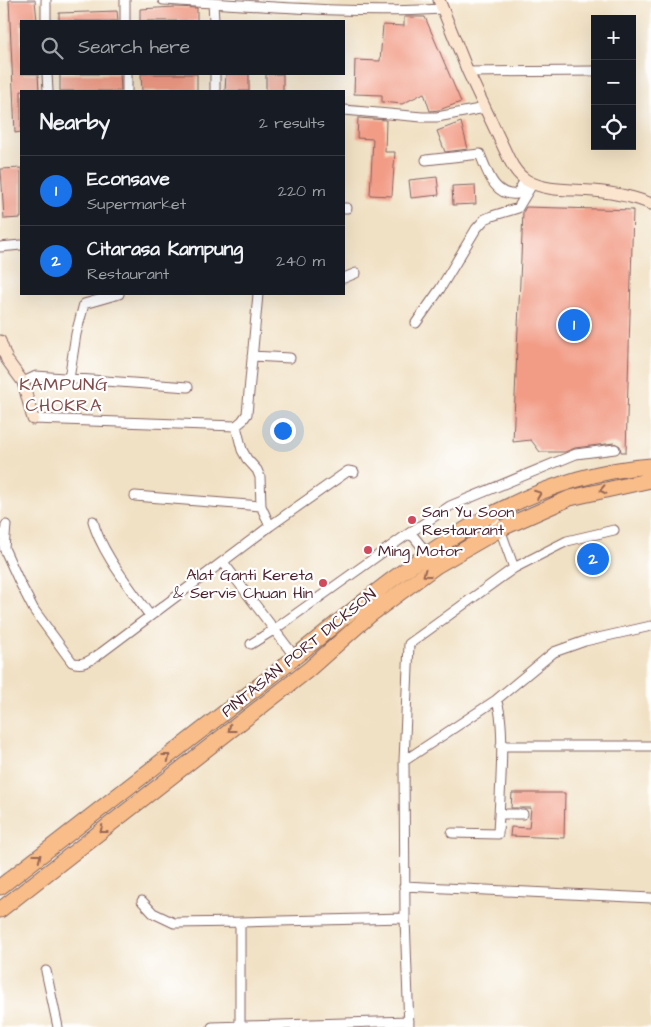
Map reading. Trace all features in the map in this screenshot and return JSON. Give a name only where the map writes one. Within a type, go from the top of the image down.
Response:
[{"type":"highway","name":"PINTASAN PORT DICKSON","points":[[0,887],[295,657],[391,579],[457,533],[519,501],[563,484],[602,473],[651,466]]},
{"type":"highway","name":"PINTASAN PORT DICKSON","points":[[0,910],[308,670],[370,615],[436,566],[500,529],[570,498],[651,480]]},
{"type":"highway","points":[[295,657],[302,660],[310,657],[346,629],[370,615]]},
{"type":"highway","points":[[259,707],[296,670],[298,664],[295,657]]},
{"type":"street","points":[[46,0],[46,20]]},
{"type":"street","points":[[125,0],[125,20]]},
{"type":"street","points":[[164,0],[399,12],[441,4],[468,72],[516,171],[529,181],[549,189],[595,191],[638,198],[651,204]]},
{"type":"street","points":[[213,3],[214,20]]},
{"type":"street","points":[[468,72],[591,71]]},
{"type":"street","points":[[47,75],[48,90]]},
{"type":"street","points":[[127,75],[128,90]]},
{"type":"street","points":[[215,75],[215,90]]},
{"type":"street","points":[[345,110],[422,117],[485,108]]},
{"type":"street","points":[[426,160],[480,154],[494,185],[510,195],[517,194],[529,181]]},
{"type":"street","points":[[416,323],[440,289],[476,229],[485,219],[518,208],[529,181]]},
{"type":"street","points":[[0,247],[20,245]]},
{"type":"street","points":[[345,278],[356,273]]},
{"type":"street","points":[[69,379],[76,334],[84,304],[116,295]]},
{"type":"street","points":[[0,345],[7,360],[23,382],[33,419],[236,426],[246,414],[258,295]]},
{"type":"street","points":[[252,356],[290,358]]},
{"type":"street","points":[[23,382],[36,376],[188,387]]},
{"type":"street","points":[[236,426],[242,450],[260,477],[261,506],[270,526]]},
{"type":"street","points":[[251,644],[450,506],[576,454],[615,449]]},
{"type":"street","points":[[6,525],[2,548],[34,610],[74,664],[80,664],[88,662],[270,526],[348,471],[354,472]]},
{"type":"street","points":[[135,496],[261,506]]},
{"type":"street","points":[[491,515],[500,529],[514,568]]},
{"type":"street","points":[[92,521],[102,546],[150,616]]},
{"type":"street","points":[[212,1027],[409,1024],[404,886],[404,761],[409,644],[514,568],[567,541],[614,530]]},
{"type":"street","points":[[408,534],[414,536],[427,554]]},
{"type":"street","points":[[223,562],[295,657]]},
{"type":"street","points":[[404,761],[496,700],[554,652],[585,641],[651,626]]},
{"type":"street","points":[[452,833],[498,834],[501,746],[500,707],[496,700]]},
{"type":"street","points":[[501,746],[651,746]]},
{"type":"street","points":[[498,814],[523,814]]},
{"type":"street","points":[[404,886],[651,898]]},
{"type":"street","points":[[142,901],[152,913],[174,923],[405,918]]},
{"type":"street","points":[[240,922],[240,1026]]},
{"type":"street","points":[[46,971],[58,1027]]},
{"type":"building","points":[[9,0],[35,0],[37,20],[20,20],[20,75],[38,75],[39,90],[20,90],[20,132],[15,133]]},
{"type":"building","points":[[197,8],[197,20],[140,20],[140,9]]},
{"type":"building","points":[[117,11],[118,20],[59,20],[59,13]]},
{"type":"building","points":[[404,17],[425,17],[461,102],[439,110],[430,111],[424,93],[402,104],[382,102],[382,95],[354,94],[355,60],[380,61],[383,25],[404,26]]},
{"type":"building","points":[[60,75],[120,75],[121,90],[60,90]]},
{"type":"building","points":[[141,75],[197,75],[197,90],[142,90]]},
{"type":"building","points":[[226,75],[249,75],[249,90],[225,90]]},
{"type":"building","points":[[266,75],[283,75],[283,90],[266,90]]},
{"type":"building","points":[[358,118],[386,120],[385,152],[395,152],[392,196],[370,195],[373,139],[357,138]]},
{"type":"building","points":[[461,122],[468,149],[445,152],[437,131]]},
{"type":"building","points":[[20,168],[20,218],[4,219],[1,169]]},
{"type":"building","points":[[437,177],[439,195],[411,198],[409,180]]},
{"type":"building","points":[[475,185],[476,204],[453,205],[452,186]]},
{"type":"building","points":[[526,207],[633,210],[626,452],[621,452],[620,446],[614,443],[575,448],[565,452],[540,452],[531,440],[513,442],[523,212]]},
{"type":"building","points":[[512,793],[565,793],[564,838],[510,836],[511,827],[529,828],[531,808],[511,808]]},
{"type":"place","name":"Econsave","points":[[574,325]]},
{"type":"place","name":"San Yu Soon Restaurant","points":[[412,520]]},
{"type":"place","name":"Ming Motor","points":[[368,550]]},
{"type":"place","name":"Citarasa Kampung","points":[[593,559]]},
{"type":"place","name":"Alat Ganti Kereta & Servis Chuan Hin","points":[[323,583]]},
{"type":"district","name":"KAMPUNG CHOKRA","points":[[64,394]]}]
